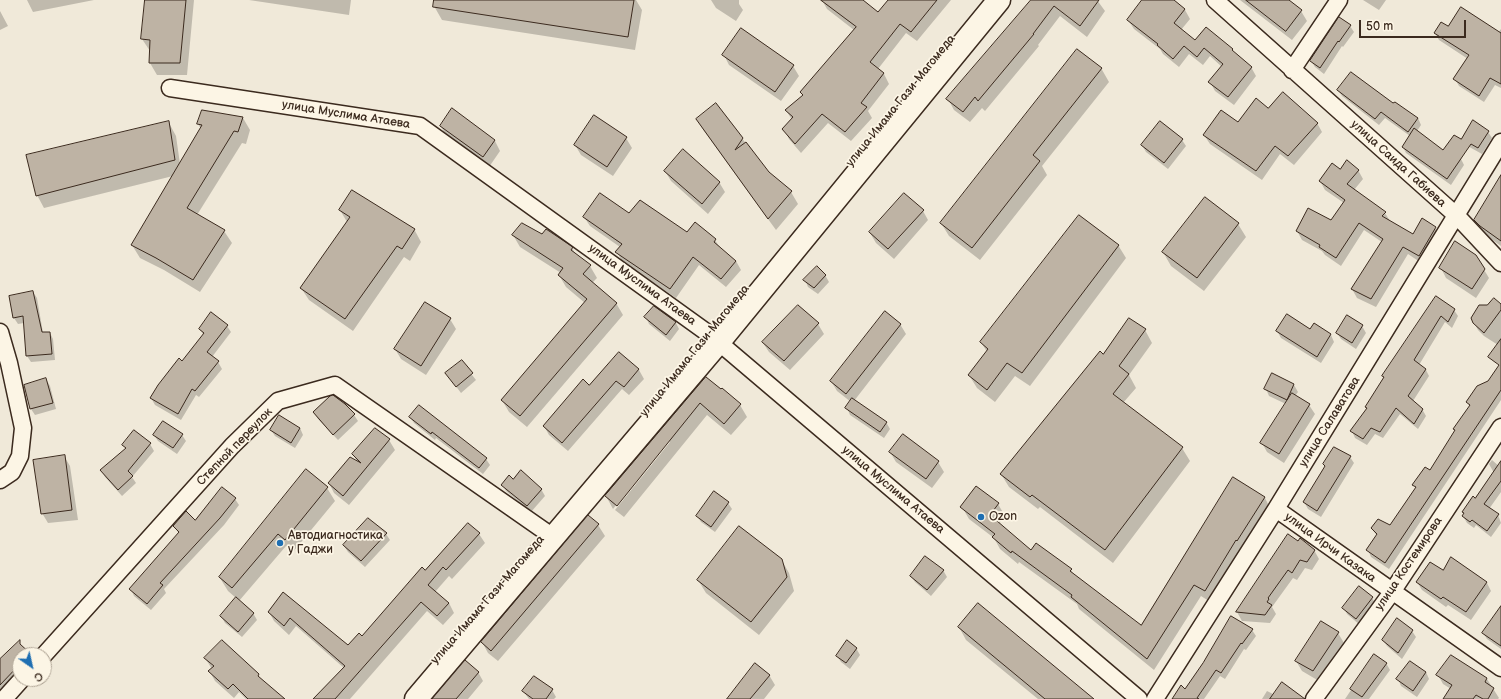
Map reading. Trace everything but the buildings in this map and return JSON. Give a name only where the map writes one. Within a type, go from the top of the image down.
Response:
[{"type":"main road","name":"улица Имама Гази-Магомеда","points":[[403,699],[714,338],[983,0]]},
{"type":"main road","points":[[416,699],[714,338],[1000,0]]},
{"type":"street","name":"улица Саида Габиева","points":[[1215,0],[1457,216],[1501,263]]},
{"type":"street","points":[[1292,70],[1339,0]]},
{"type":"street","name":"улица Муслима Атаева","points":[[170,88],[420,126],[714,338],[1139,699]]},
{"type":"street","name":"улица Салаватова","points":[[1154,699],[1276,510],[1501,142]]},
{"type":"street","points":[[0,332],[10,363],[23,428],[20,456],[12,472],[0,480]]},
{"type":"street","name":"Степной переулок","points":[[51,647],[232,446],[278,401],[335,385],[546,532]]},
{"type":"street","name":"улица Костемирова","points":[[1314,699],[1392,592],[1501,427]]},
{"type":"street","name":"улица Ирчи Казака","points":[[1276,510],[1501,668]]},
{"type":"street","points":[[4,699],[15,687]]},
{"type":"place","name":"Ozon","points":[[981,517]]},
{"type":"place","name":"Автодиагностика у Гаджи","points":[[280,543]]}]
